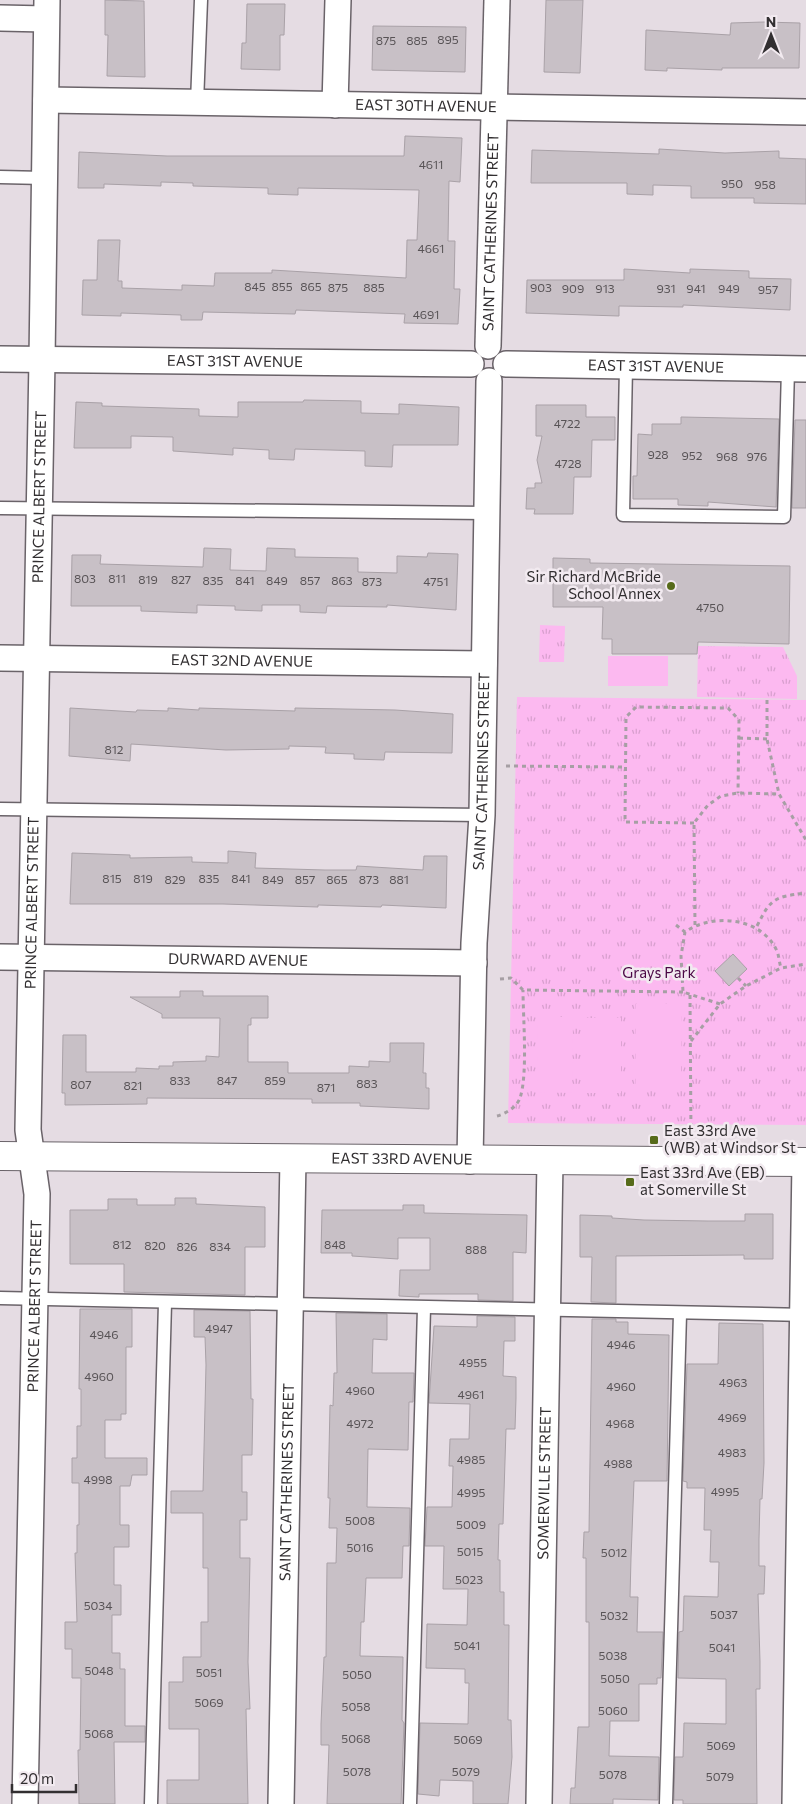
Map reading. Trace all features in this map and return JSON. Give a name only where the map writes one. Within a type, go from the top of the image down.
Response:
[{"type":"street","points":[[335,105],[338,0]]},
{"type":"street","name":"SAINT CATHERINES STREET","points":[[488,346],[497,0]]},
{"type":"street","points":[[0,18],[46,9]]},
{"type":"street","name":"PRINCE ALBERT STREET","points":[[25,1804],[37,1183],[28,1130],[35,809],[46,9]]},
{"type":"street","name":"EAST 30TH AVENUE","points":[[46,100],[806,112]]},
{"type":"street","points":[[488,346],[499,349],[503,354],[506,364],[499,378],[489,381],[478,378],[471,364],[478,349],[488,346]]},
{"type":"street","name":"EAST 31ST AVENUE","points":[[0,359],[471,364]]},
{"type":"street","name":"EAST 31ST AVENUE","points":[[506,364],[797,369]]},
{"type":"street","name":"SAINT CATHERINES STREET","points":[[470,1161],[474,963],[482,814],[489,381]]},
{"type":"street","name":"EAST 32ND AVENUE","points":[[0,658],[484,664]]},
{"type":"street","name":"DURWARD AVENUE","points":[[0,957],[474,963]]},
{"type":"street","name":"EAST 33RD AVENUE","points":[[0,1156],[805,1162]]},
{"type":"street","name":"SAINT CATHERINES STREET","points":[[282,1804],[293,1159]]},
{"type":"street","name":"SOMERVILLE STREET","points":[[539,1804],[550,1161]]},
{"type":"street","points":[[795,1804],[805,1315],[805,1162]]},
{"type":"lane","points":[[196,103],[201,0]]},
{"type":"lane","points":[[0,177],[44,178]]},
{"type":"lane","points":[[626,366],[623,515],[784,517],[797,369]]},
{"type":"lane","points":[[0,508],[486,513]]},
{"type":"lane","points":[[0,809],[482,814]]},
{"type":"lane","points":[[0,1298],[680,1314],[805,1315]]},
{"type":"lane","points":[[151,1804],[165,1303]]},
{"type":"lane","points":[[410,1804],[424,1308]]},
{"type":"lane","points":[[666,1804],[680,1314]]},
{"type":"path","points":[[766,700],[767,739],[778,794],[806,840]]},
{"type":"path","points":[[694,823],[625,822],[626,717],[636,708],[728,708],[739,720],[738,793]]},
{"type":"path","points":[[739,738],[767,739]]},
{"type":"path","points":[[506,766],[625,767]]},
{"type":"path","points":[[695,925],[694,823],[708,805],[721,796],[738,793],[778,794]]},
{"type":"path","points":[[757,926],[768,905],[782,896],[806,893]]},
{"type":"path","points":[[683,992],[682,956],[685,932],[695,925],[726,921],[757,926],[776,949],[781,968]]},
{"type":"path","points":[[676,925],[685,932]]},
{"type":"path","points":[[691,1041],[720,1004],[746,986],[781,968],[806,964]]},
{"type":"path","points":[[500,979],[511,978],[524,990],[683,992],[720,1004]]},
{"type":"path","points":[[738,978],[746,986]]},
{"type":"path","points":[[496,1116],[505,1114],[520,1100],[523,1080],[524,990]]},
{"type":"path","points":[[690,995],[691,1135]]},
{"type":"green space","points":[[540,625],[565,626],[564,662],[539,662]]},
{"type":"green space","points":[[698,646],[783,647],[797,676],[797,699],[697,697]]},
{"type":"green space","points":[[608,656],[668,656],[668,686],[608,686]]},
{"type":"green space","name":"Grays Park","points":[[517,697],[806,700],[806,1125],[508,1123]]},
{"type":"green space","points":[[636,1004],[682,1004],[681,1088],[636,1088]]},
{"type":"green space","points":[[538,1017],[573,1017],[572,1093],[537,1092]]},
{"type":"green space","points":[[586,1018],[621,1018],[621,1093],[586,1093]]},
{"type":"building","points":[[105,0],[144,1],[145,77],[107,76],[108,35],[105,35]]},
{"type":"building","points":[[546,0],[583,0],[580,73],[544,72]]},
{"type":"building","points":[[247,4],[285,4],[284,35],[280,35],[280,70],[241,69],[242,43],[246,43]]},
{"type":"building","points":[[731,23],[800,23],[799,68],[722,68],[722,70],[667,68],[667,71],[645,70],[646,30],[730,35]]},
{"type":"building","points":[[373,26],[466,27],[465,72],[372,70]]},
{"type":"building","points":[[405,136],[462,138],[460,182],[449,181],[448,241],[455,241],[454,289],[460,289],[458,324],[404,323],[405,314],[296,310],[295,314],[203,312],[202,320],[181,320],[181,315],[121,313],[121,316],[82,315],[83,280],[97,280],[98,240],[120,240],[118,281],[122,281],[122,288],[182,290],[182,285],[214,286],[215,273],[272,273],[272,270],[406,278],[407,240],[417,240],[419,190],[298,188],[298,195],[268,194],[268,188],[193,186],[193,183],[161,182],[161,186],[104,184],[104,188],[78,188],[79,152],[167,156],[404,156]]},
{"type":"building","points":[[659,149],[725,153],[779,151],[779,158],[806,159],[806,204],[754,203],[754,198],[691,198],[691,186],[653,185],[653,195],[627,194],[627,183],[531,183],[532,150],[659,154]]},
{"type":"building","points":[[624,269],[690,273],[690,269],[749,271],[749,278],[791,279],[790,310],[683,305],[683,307],[619,306],[619,316],[526,313],[527,280],[624,280]]},
{"type":"building","points":[[304,400],[361,401],[361,413],[399,414],[399,404],[459,407],[458,445],[393,445],[392,467],[365,466],[365,451],[295,449],[294,460],[269,459],[269,450],[233,448],[233,455],[173,451],[173,437],[131,436],[131,448],[74,448],[76,402],[102,403],[102,406],[199,409],[199,416],[238,417],[238,402],[303,402]]},
{"type":"building","points":[[536,405],[586,405],[586,417],[615,417],[615,440],[592,440],[591,477],[574,477],[573,514],[534,514],[535,509],[526,509],[527,488],[535,488],[535,483],[542,483],[537,460],[542,436],[536,436]]},
{"type":"building","points":[[681,417],[779,419],[776,507],[708,502],[708,506],[678,505],[678,499],[633,499],[633,476],[637,476],[638,434],[652,435],[652,424],[681,424]]},
{"type":"building","points":[[795,420],[806,420],[806,508],[792,508]]},
{"type":"building","points":[[204,548],[231,549],[230,570],[266,571],[267,548],[295,549],[295,557],[358,558],[358,572],[397,573],[397,556],[427,557],[428,553],[458,554],[456,610],[387,605],[387,607],[327,606],[326,613],[300,612],[300,605],[262,605],[262,611],[235,610],[235,606],[197,605],[197,613],[141,611],[141,606],[71,606],[72,555],[101,555],[100,564],[203,567]]},
{"type":"building","name":"Sir Richard McBride School Annex","points":[[553,558],[590,559],[590,563],[790,566],[789,644],[698,642],[697,654],[612,654],[612,639],[602,639],[603,607],[553,607]]},
{"type":"building","points":[[70,708],[136,712],[137,710],[168,711],[168,708],[295,711],[295,708],[395,710],[453,714],[452,753],[385,752],[384,760],[354,759],[354,754],[325,753],[326,747],[289,746],[289,749],[226,750],[131,744],[130,761],[69,756]]},
{"type":"building","points":[[228,851],[256,853],[255,868],[325,870],[356,870],[357,866],[423,870],[424,856],[447,856],[446,908],[382,905],[381,907],[318,905],[318,907],[223,904],[70,904],[72,853],[130,855],[130,858],[192,857],[192,862],[228,863]]},
{"type":"building","points":[[733,954],[747,969],[729,986],[715,971]]},
{"type":"building","points":[[180,991],[203,991],[203,996],[268,996],[268,1018],[251,1018],[251,1025],[248,1025],[248,1062],[288,1062],[288,1073],[349,1073],[349,1066],[369,1067],[369,1061],[390,1062],[390,1043],[424,1043],[423,1073],[426,1073],[426,1088],[429,1088],[429,1109],[360,1106],[360,1103],[312,1103],[312,1099],[147,1098],[147,1104],[65,1105],[65,1093],[62,1093],[63,1035],[86,1035],[86,1072],[136,1072],[136,1068],[159,1069],[159,1066],[173,1066],[173,1062],[206,1061],[206,1056],[219,1057],[220,1018],[162,1018],[162,1014],[130,997],[180,997]]},
{"type":"building","points":[[175,1198],[196,1198],[196,1204],[265,1207],[265,1247],[245,1247],[245,1295],[124,1292],[124,1264],[70,1264],[70,1210],[108,1210],[108,1199],[137,1199],[137,1205],[175,1205]]},
{"type":"building","points":[[403,1205],[424,1205],[424,1213],[527,1215],[526,1253],[513,1252],[513,1301],[478,1300],[478,1294],[419,1294],[419,1297],[399,1296],[400,1270],[430,1270],[430,1238],[398,1238],[398,1259],[352,1256],[352,1253],[321,1253],[322,1210],[403,1210]]},
{"type":"building","points":[[745,1214],[773,1214],[773,1259],[744,1259],[744,1255],[616,1256],[616,1303],[591,1302],[592,1257],[580,1257],[580,1215],[644,1220],[745,1221]]},
{"type":"building","points":[[80,1309],[132,1309],[132,1347],[126,1347],[126,1414],[121,1414],[121,1420],[105,1420],[105,1458],[147,1458],[147,1475],[132,1475],[130,1486],[120,1486],[120,1525],[129,1525],[129,1547],[114,1547],[114,1585],[121,1585],[121,1615],[112,1615],[112,1653],[120,1653],[120,1669],[125,1669],[125,1726],[145,1726],[145,1742],[114,1742],[115,1804],[79,1804],[78,1750],[80,1750],[81,1678],[72,1678],[72,1649],[65,1649],[65,1622],[77,1622],[75,1553],[77,1553],[77,1525],[79,1525],[79,1483],[72,1483],[72,1458],[77,1458],[77,1426],[81,1426],[81,1389],[79,1389]]},
{"type":"building","points":[[194,1310],[250,1311],[251,1399],[253,1399],[252,1455],[242,1455],[242,1492],[247,1492],[247,1520],[240,1520],[240,1558],[250,1558],[248,1662],[250,1709],[246,1709],[248,1804],[167,1804],[167,1780],[199,1780],[199,1729],[169,1729],[169,1682],[183,1682],[183,1657],[201,1657],[201,1622],[208,1622],[208,1568],[203,1568],[203,1513],[171,1513],[171,1491],[203,1491],[205,1337],[194,1337]]},
{"type":"building","points":[[336,1313],[387,1314],[387,1340],[373,1339],[372,1373],[414,1373],[413,1402],[409,1402],[408,1450],[368,1449],[367,1507],[410,1508],[409,1546],[403,1546],[402,1578],[366,1578],[364,1622],[361,1622],[360,1656],[403,1657],[402,1720],[404,1723],[401,1804],[327,1804],[329,1745],[321,1745],[321,1724],[324,1657],[326,1657],[327,1563],[336,1563],[337,1528],[329,1528],[330,1498],[328,1498],[330,1405],[333,1406],[334,1373],[337,1373]]},
{"type":"building","points":[[477,1316],[515,1317],[515,1341],[504,1341],[503,1376],[516,1377],[516,1398],[515,1429],[506,1429],[503,1524],[499,1524],[498,1560],[500,1560],[500,1592],[504,1592],[504,1625],[509,1625],[508,1720],[511,1720],[512,1757],[508,1804],[473,1804],[473,1781],[440,1780],[439,1796],[418,1794],[420,1723],[468,1724],[469,1683],[465,1683],[465,1669],[426,1668],[427,1624],[467,1625],[468,1589],[443,1589],[444,1546],[425,1546],[427,1507],[452,1507],[453,1466],[449,1466],[450,1439],[469,1439],[470,1404],[429,1403],[434,1326],[477,1327]]},
{"type":"building","points":[[592,1319],[616,1319],[616,1322],[628,1322],[628,1334],[669,1335],[667,1481],[634,1481],[630,1597],[638,1597],[637,1632],[663,1632],[661,1678],[657,1678],[657,1684],[639,1684],[639,1721],[610,1721],[609,1756],[659,1757],[658,1800],[613,1799],[613,1804],[570,1804],[571,1788],[575,1788],[578,1727],[589,1727],[589,1622],[586,1622],[586,1558],[583,1558],[584,1532],[589,1532]]},
{"type":"building","points":[[719,1323],[763,1324],[764,1463],[762,1499],[760,1499],[759,1566],[765,1566],[764,1594],[758,1594],[760,1689],[756,1689],[757,1804],[683,1804],[683,1800],[674,1800],[675,1757],[683,1757],[684,1723],[726,1724],[726,1679],[678,1678],[679,1632],[683,1631],[684,1596],[718,1597],[719,1562],[710,1562],[711,1530],[704,1530],[705,1488],[687,1488],[687,1482],[683,1481],[687,1364],[718,1364]]},
{"type":"place","name":"Sir Richard McBride School Annex","points":[[671,586]]},
{"type":"place","name":"East 33rd Ave (WB) at Windsor St","points":[[654,1140]]},
{"type":"place","name":"East 33rd Ave (EB) at Somerville St","points":[[630,1182]]}]
